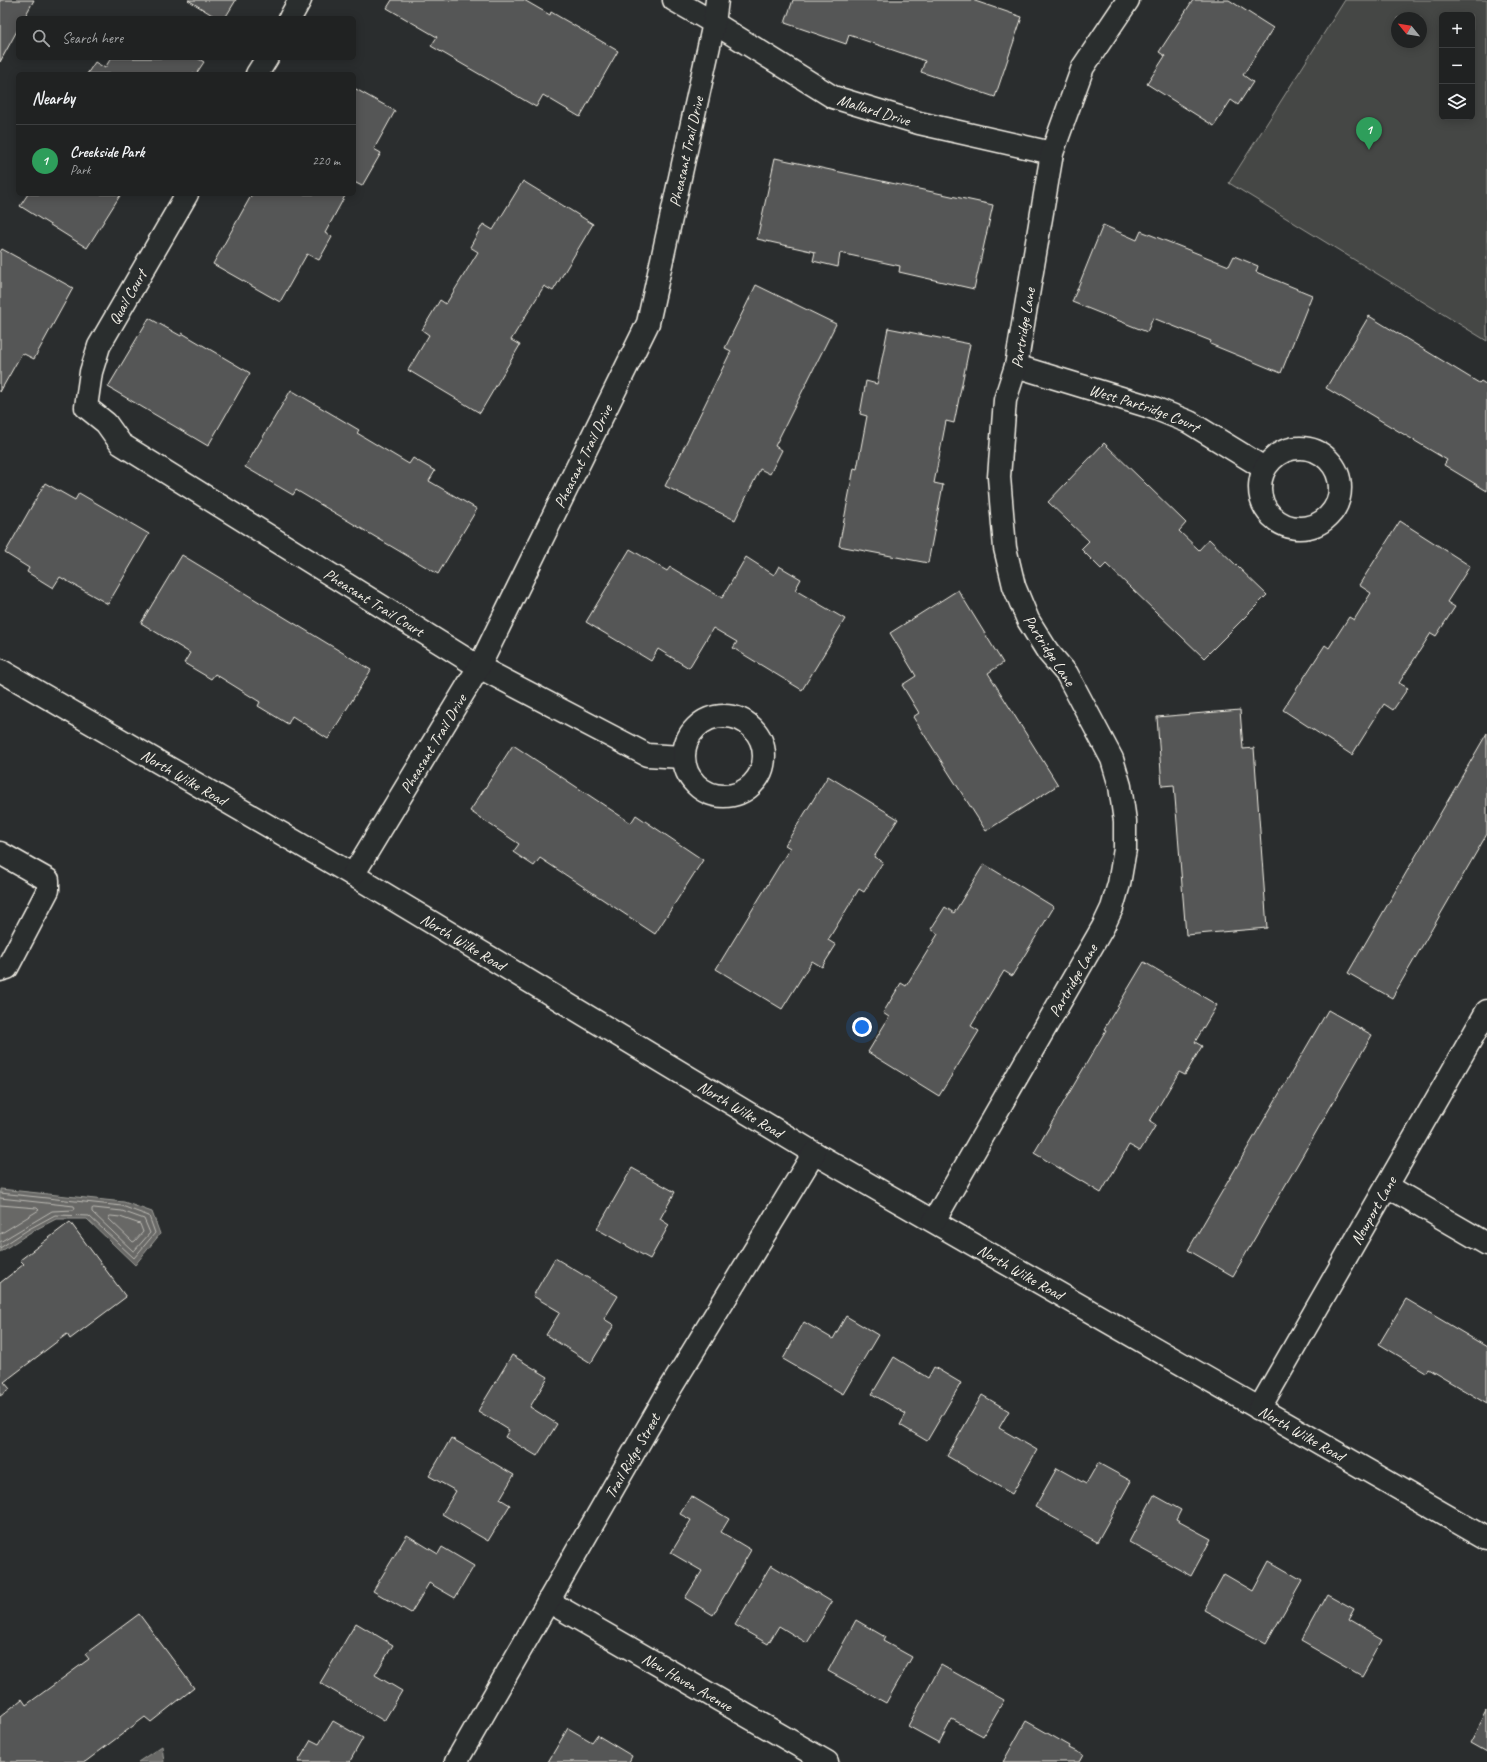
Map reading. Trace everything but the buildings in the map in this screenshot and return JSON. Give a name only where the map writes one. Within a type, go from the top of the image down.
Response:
[{"type":"street","points":[[291,16],[300,0]]},
{"type":"street","name":"Mallard Drive","points":[[674,0],[833,97],[919,123],[1052,152]]},
{"type":"street","name":"Pheasant Trail Drive","points":[[353,875],[479,667],[648,323],[714,23],[717,0]]},
{"type":"street","name":"Partridge Lane","points":[[934,1221],[1103,927],[1112,908],[1119,884],[1125,849],[1125,821],[1120,786],[1112,759],[1067,674],[1048,652],[1028,620],[1014,586],[1005,548],[999,476],[1005,400],[1016,366],[1052,152],[1083,67],[1128,0]]},
{"type":"street","points":[[258,72],[266,60]]},
{"type":"street","name":"Quail Court","points":[[86,407],[91,372],[99,346],[187,196]]},
{"type":"street","name":"West Partridge Court","points":[[1016,366],[1154,408],[1188,422],[1264,468]]},
{"type":"street","name":"Pheasant Trail Court","points":[[86,407],[106,423],[122,444],[479,667],[647,755],[683,758]]},
{"type":"street","name":"North Wilke Road","points":[[0,670],[353,875],[814,1153],[1487,1539]]},
{"type":"street","points":[[0,853],[48,880],[48,890],[7,968],[0,970]]},
{"type":"street","name":"Newport Lane","points":[[1259,1409],[1487,1011]]},
{"type":"street","name":"Trail Ridge Street","points":[[456,1762],[670,1389],[814,1153]]},
{"type":"street","points":[[1387,1186],[1487,1244]]},
{"type":"street","name":"New Haven Avenue","points":[[548,1601],[827,1762]]},
{"type":"shaded area","points":[[1345,0],[1487,0],[1487,341],[1229,183]]},
{"type":"water","points":[[0,1189],[124,1202],[152,1212],[160,1234],[135,1265],[87,1219],[56,1219],[31,1232],[0,1252]]},
{"type":"water","points":[[162,1746],[164,1762],[138,1762]]},
{"type":"place","name":"Creekside Park","points":[[1369,150]]}]
